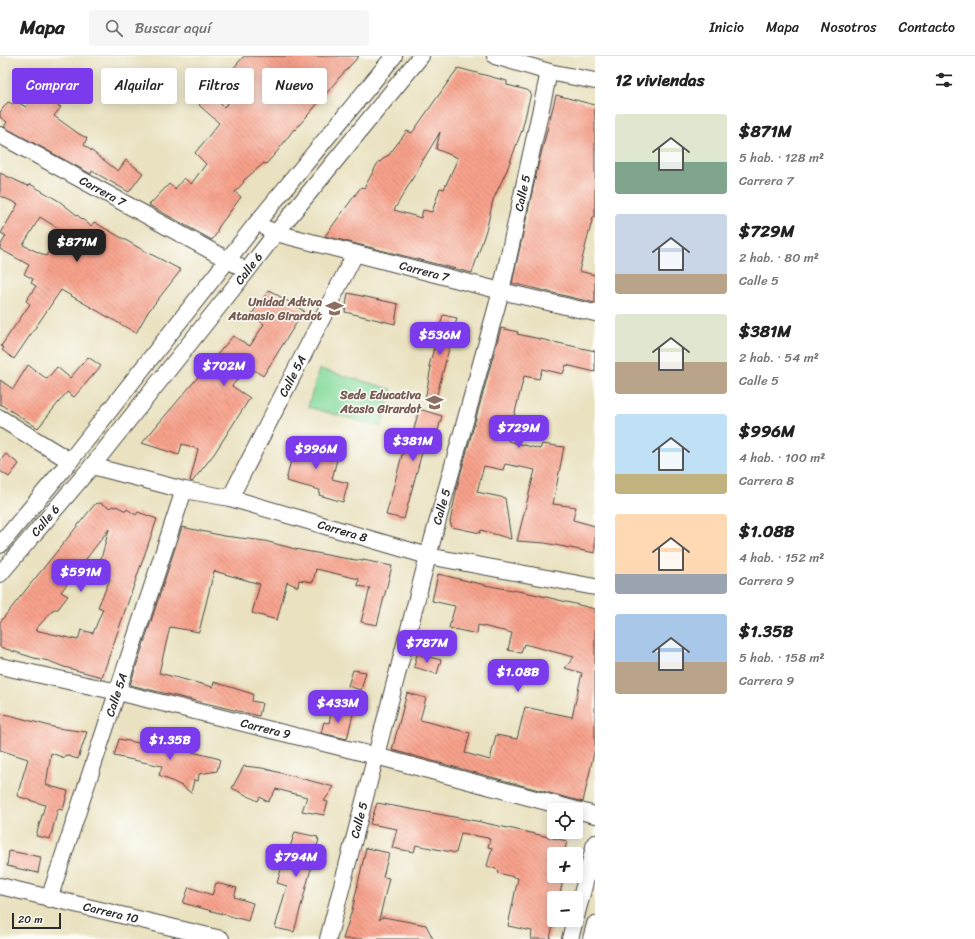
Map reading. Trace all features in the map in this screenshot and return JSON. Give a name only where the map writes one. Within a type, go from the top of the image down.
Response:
[{"type":"street","name":"Calle 6","points":[[0,545],[70,461],[255,225],[394,56]]},
{"type":"street","name":"Calle 6","points":[[0,574],[92,466],[276,233],[421,56]]},
{"type":"street","points":[[494,56],[549,72],[595,81]]},
{"type":"street","name":"Calle 5","points":[[328,939],[428,556],[501,291],[549,72]]},
{"type":"street","name":"Carrera 7","points":[[0,135],[247,271]]},
{"type":"street","name":"Carrera 7","points":[[255,225],[276,233],[355,254],[595,313]]},
{"type":"street","name":"Calle 5A","points":[[230,498],[355,254]]},
{"type":"street","points":[[0,418],[70,461]]},
{"type":"street","name":"Carrera 8","points":[[92,466],[184,490],[230,498],[428,556],[595,587]]},
{"type":"street","name":"Calle 5A","points":[[49,899],[184,490]]},
{"type":"street","name":"Carrera 9","points":[[0,666],[118,692],[376,756],[595,815]]},
{"type":"street","points":[[583,891],[595,843]]},
{"type":"street","name":"Carrera 10","points":[[0,886],[49,899],[222,939]]},
{"type":"street","points":[[591,939],[595,924]]},
{"type":"street","points":[[570,939],[573,927]]},
{"type":"green space","points":[[319,369],[392,389],[381,427],[308,407]]},
{"type":"building","points":[[244,56],[359,56],[327,93],[327,68],[262,68],[262,104],[317,104],[295,130],[294,129],[266,164],[264,163],[243,181],[244,182],[235,192],[241,197],[220,225],[212,240],[149,205],[169,184],[175,189],[184,178],[191,184],[206,164],[195,153],[219,123],[199,105],[200,104],[221,104],[224,107],[227,104],[254,104],[254,68],[234,68]]},
{"type":"building","points":[[458,68],[507,81],[507,85],[527,90],[531,93],[522,130],[507,170],[493,200],[487,227],[472,273],[325,236],[361,187],[364,188],[379,161],[380,162],[388,156],[407,131],[412,133]],"holes":[[[440,132],[436,149],[458,158],[444,189],[440,188],[432,212],[423,210],[421,218],[394,210],[418,169],[422,159],[423,160]]]},
{"type":"building","points":[[556,95],[595,105],[595,217],[593,217],[579,271],[595,275],[595,303],[512,283],[538,166]]},
{"type":"building","points":[[8,102],[12,104],[20,104],[26,107],[28,104],[59,104],[58,106],[61,107],[54,116],[87,138],[84,145],[118,171],[126,160],[143,173],[129,192],[92,171],[91,174],[4,127],[7,122],[0,117],[0,112]]},
{"type":"building","points":[[0,173],[28,186],[30,184],[59,201],[91,226],[94,222],[181,270],[148,312],[136,333],[61,290],[14,359],[2,350],[4,348],[1,346],[30,304],[26,301],[36,286],[31,283],[33,279],[24,274],[29,265],[0,249],[0,246],[6,236],[1,233],[18,204],[0,196]],"holes":[[[40,217],[61,230],[46,256],[23,245]]]},
{"type":"building","points":[[269,290],[304,311],[263,376],[248,366],[232,386],[250,398],[214,454],[192,482],[190,481],[198,449],[182,444],[179,455],[142,443],[233,336],[250,346],[264,324],[251,315]]},
{"type":"building","points":[[348,293],[398,304],[395,324],[345,312]]},
{"type":"building","points":[[443,315],[457,318],[435,402],[425,400],[431,367],[429,366]]},
{"type":"building","points":[[501,328],[518,332],[517,334],[595,351],[595,372],[566,365],[563,374],[542,369],[539,379],[524,376],[508,441],[540,449],[542,444],[564,447],[553,504],[576,507],[573,520],[595,526],[595,553],[545,543],[517,541],[535,470],[505,464],[503,470],[484,466],[477,492],[505,498],[511,539],[481,530],[480,533],[452,527],[450,522],[458,483]]},
{"type":"building","points":[[88,357],[101,366],[74,397],[67,392],[38,428],[0,404],[0,380],[13,389],[28,365],[47,379],[57,367],[70,378]]},
{"type":"building","points":[[419,409],[442,416],[433,448],[424,445],[404,519],[386,515],[405,444],[410,445]]},
{"type":"building","points":[[296,439],[339,451],[332,479],[348,483],[343,502],[319,495],[320,490],[286,481]]},
{"type":"building","points":[[6,454],[19,464],[9,477],[0,471],[0,461]]},
{"type":"building","points":[[100,503],[110,508],[112,506],[116,506],[126,511],[127,509],[136,515],[138,512],[157,519],[102,677],[0,647],[0,622],[95,504]],"holes":[[[109,529],[98,570],[110,579],[98,607],[103,609],[93,633],[81,630],[78,640],[35,630],[54,609],[58,609],[68,596],[61,592]]]},
{"type":"building","points":[[182,527],[224,536],[265,541],[295,549],[392,566],[377,625],[361,622],[370,588],[358,586],[359,579],[316,569],[313,582],[299,580],[298,587],[287,582],[277,620],[252,613],[260,584],[214,571],[199,632],[170,627],[159,673],[213,687],[214,682],[253,694],[252,701],[262,703],[259,716],[130,685]]},
{"type":"building","points":[[438,574],[534,594],[595,609],[595,748],[583,802],[392,750],[407,693],[426,698],[420,720],[470,733],[465,753],[490,760],[496,735],[517,739],[525,707],[572,717],[582,673],[565,668],[574,657],[524,644],[521,653],[508,650],[512,633],[478,625],[477,634],[449,628],[455,606],[432,601]]},
{"type":"building","points":[[417,654],[441,660],[437,674],[414,667]]},
{"type":"building","points":[[353,670],[366,672],[361,690],[348,686]]},
{"type":"building","points":[[332,709],[353,714],[347,739],[321,733],[324,722],[329,723]]},
{"type":"building","points":[[0,714],[57,728],[87,732],[78,759],[65,755],[65,758],[51,753],[46,785],[68,791],[63,810],[58,809],[50,839],[36,836],[45,805],[17,796],[28,759],[0,750]]},
{"type":"building","points":[[119,739],[158,747],[169,746],[220,759],[217,771],[199,774],[198,781],[194,780],[191,793],[184,787],[159,775],[162,766],[114,756]]},
{"type":"building","points":[[244,766],[262,768],[334,787],[324,801],[328,802],[324,815],[302,811],[307,797],[276,789],[268,802],[260,797],[258,801],[232,788]]},
{"type":"building","points":[[377,803],[476,821],[547,837],[547,839],[567,841],[566,847],[547,847],[547,883],[562,883],[561,891],[547,891],[547,927],[553,927],[550,939],[531,939],[532,931],[508,926],[518,878],[498,873],[499,870],[487,866],[492,848],[488,847],[490,839],[461,833],[456,853],[416,845],[414,852],[392,848],[397,829],[370,824]]},
{"type":"building","points":[[295,832],[318,837],[317,839],[319,839],[294,932],[275,928],[287,886],[277,883],[287,850],[289,850]]},
{"type":"building","points":[[366,848],[389,853],[383,877],[389,878],[379,920],[383,917],[426,925],[433,939],[343,939],[352,910]]},
{"type":"building","points":[[9,851],[41,857],[38,873],[7,866]]},
{"type":"building","points":[[216,883],[237,888],[234,897],[253,903],[248,921],[183,903],[189,887],[212,895]]},
{"type":"place","name":"Unidad Adtiva Atanasio Girardot","points":[[335,309]]},
{"type":"place","name":"Sede Educativa Atasio Girardot","points":[[434,402]]}]
